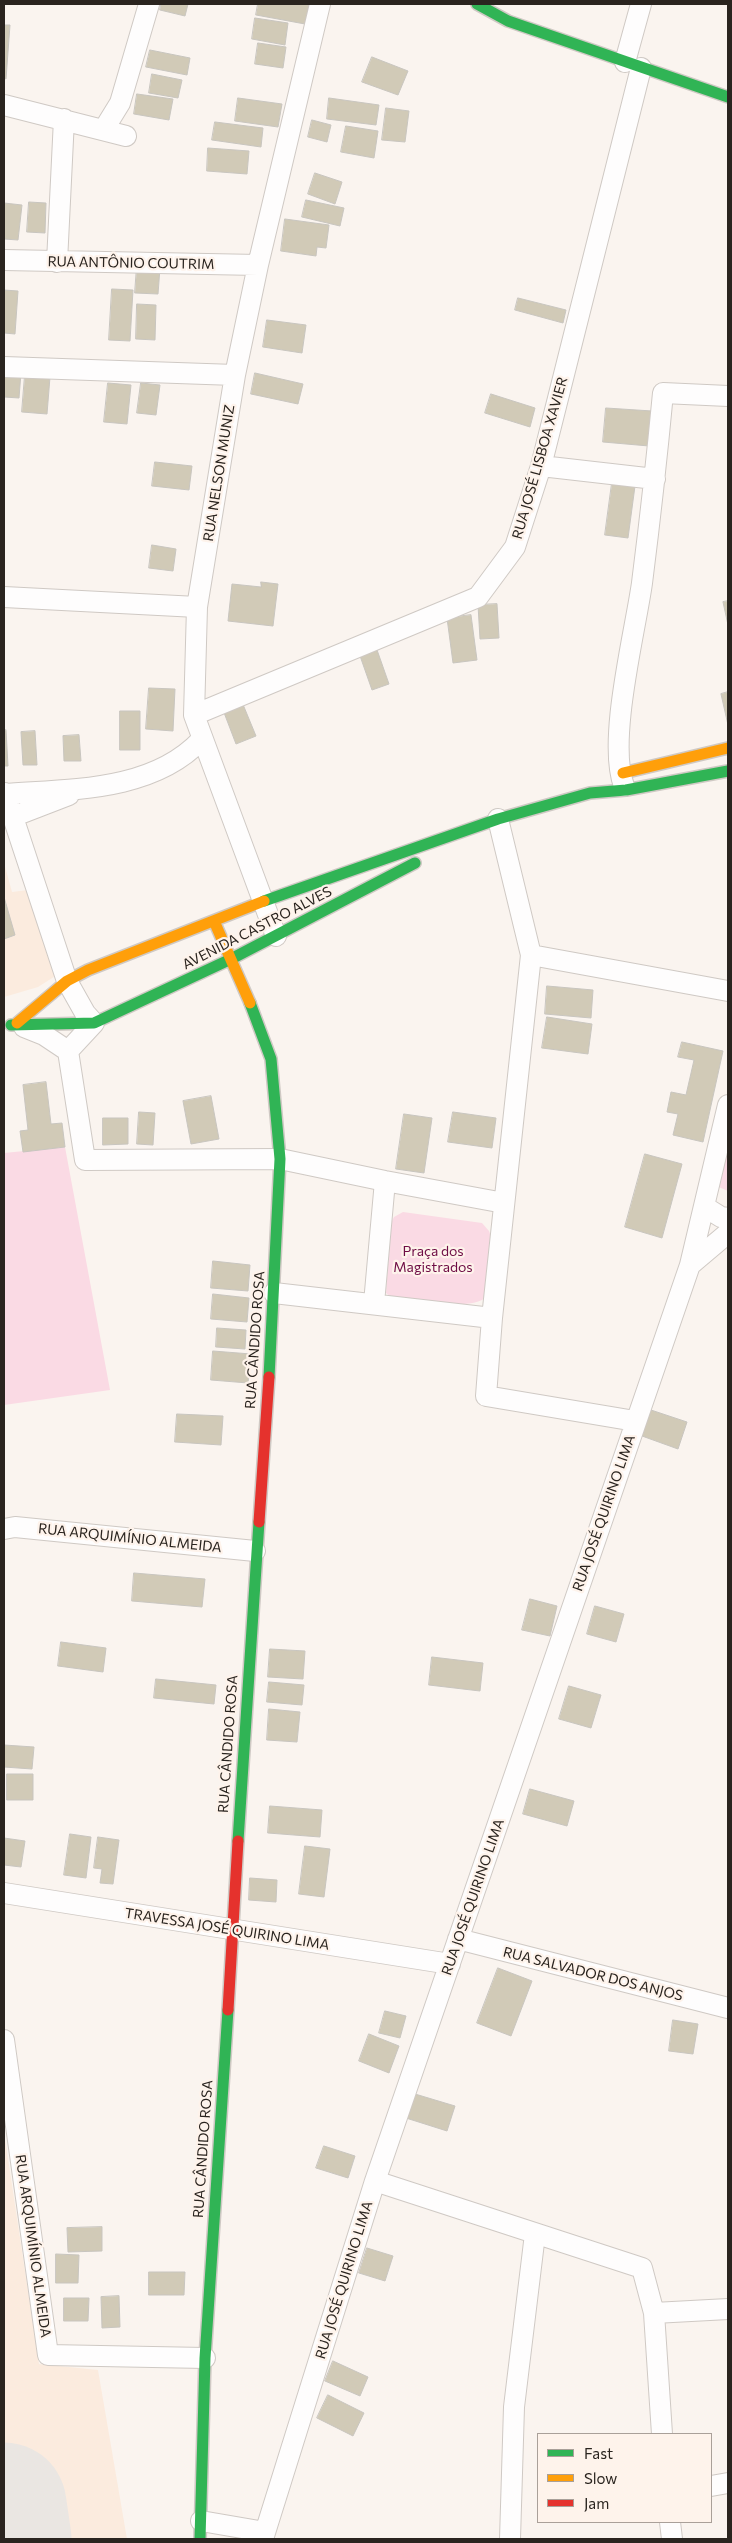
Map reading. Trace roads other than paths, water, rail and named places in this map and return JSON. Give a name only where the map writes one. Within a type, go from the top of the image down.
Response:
[{"type":"street","points":[[104,129],[120,103],[149,4]]},
{"type":"street","name":"RUA NELSON MUNIZ","points":[[276,936],[201,740],[194,715],[197,607],[235,375],[258,265],[320,4]]},
{"type":"street","points":[[477,4],[508,22],[728,97]]},
{"type":"street","name":"RUA JOSÉ LISBOA XAVIER","points":[[194,715],[478,597],[515,547],[541,466],[633,65],[641,4]]},
{"type":"street","points":[[4,105],[126,136]]},
{"type":"street","points":[[57,262],[64,119]]},
{"type":"street","name":"RUA ANTÔNIO COUTRIM","points":[[4,260],[258,265]]},
{"type":"street","points":[[4,367],[235,375]]},
{"type":"street","points":[[623,782],[620,725],[654,479],[663,394],[728,396]]},
{"type":"street","points":[[541,466],[654,479]]},
{"type":"street","points":[[4,597],[197,607]]},
{"type":"street","points":[[68,1051],[94,1023],[85,1013],[67,981],[4,794],[87,788],[145,776],[186,756],[201,740]]},
{"type":"street","name":"AVENIDA CASTRO ALVES","points":[[11,1025],[67,981],[88,970],[262,902],[498,819],[590,793],[728,748]]},
{"type":"street","name":"AVENIDA CASTRO ALVES","points":[[590,793],[623,782],[728,770]]},
{"type":"street","points":[[12,817],[87,788]]},
{"type":"street","points":[[498,819],[531,954],[492,1318],[486,1396],[635,1421]]},
{"type":"street","name":"AVENIDA CASTRO ALVES","points":[[11,1025],[94,1023],[231,959],[498,819]]},
{"type":"street","name":"RUA CÂNDIDO ROSA","points":[[201,2530],[205,2358],[231,1929],[274,1293],[280,1159],[271,1059],[214,921]]},
{"type":"street","points":[[531,954],[728,991]]},
{"type":"street","points":[[11,1025],[44,1036],[68,1051],[84,1160],[280,1159],[385,1182],[504,1202]]},
{"type":"street","name":"RUA JOSÉ QUIRINO LIMA","points":[[264,2536],[375,2180],[690,1265],[728,1105]]},
{"type":"street","points":[[374,1303],[385,1182]]},
{"type":"street","points":[[705,1207],[721,1217],[728,1218]]},
{"type":"street","points":[[690,1265],[728,1233]]},
{"type":"street","points":[[274,1293],[492,1318]]},
{"type":"street","name":"RUA ARQUIMÍNIO ALMEIDA","points":[[4,1528],[16,1527],[256,1551]]},
{"type":"street","name":"TRAVESSA JOSÉ QUIRINO LIMA","points":[[4,1893],[450,1964]]},
{"type":"street","name":"RUA SALVADOR DOS ANJOS","points":[[458,1939],[728,2008]]},
{"type":"street","name":"RUA ARQUIMÍNIO ALMEIDA","points":[[4,2040],[48,2355],[205,2358]]},
{"type":"street","points":[[375,2180],[642,2268],[654,2313],[662,2433]]},
{"type":"street","points":[[510,2539],[514,2407],[535,2234]]},
{"type":"street","points":[[654,2313],[728,2309]]},
{"type":"street","points":[[712,2486],[728,2483]]},
{"type":"street","points":[[670,2523],[672,2539]]},
{"type":"street","points":[[201,2530],[264,2536]]},
{"type":"park label","name":"Praça dos Magistrados","points":[[433,1260]]}]
